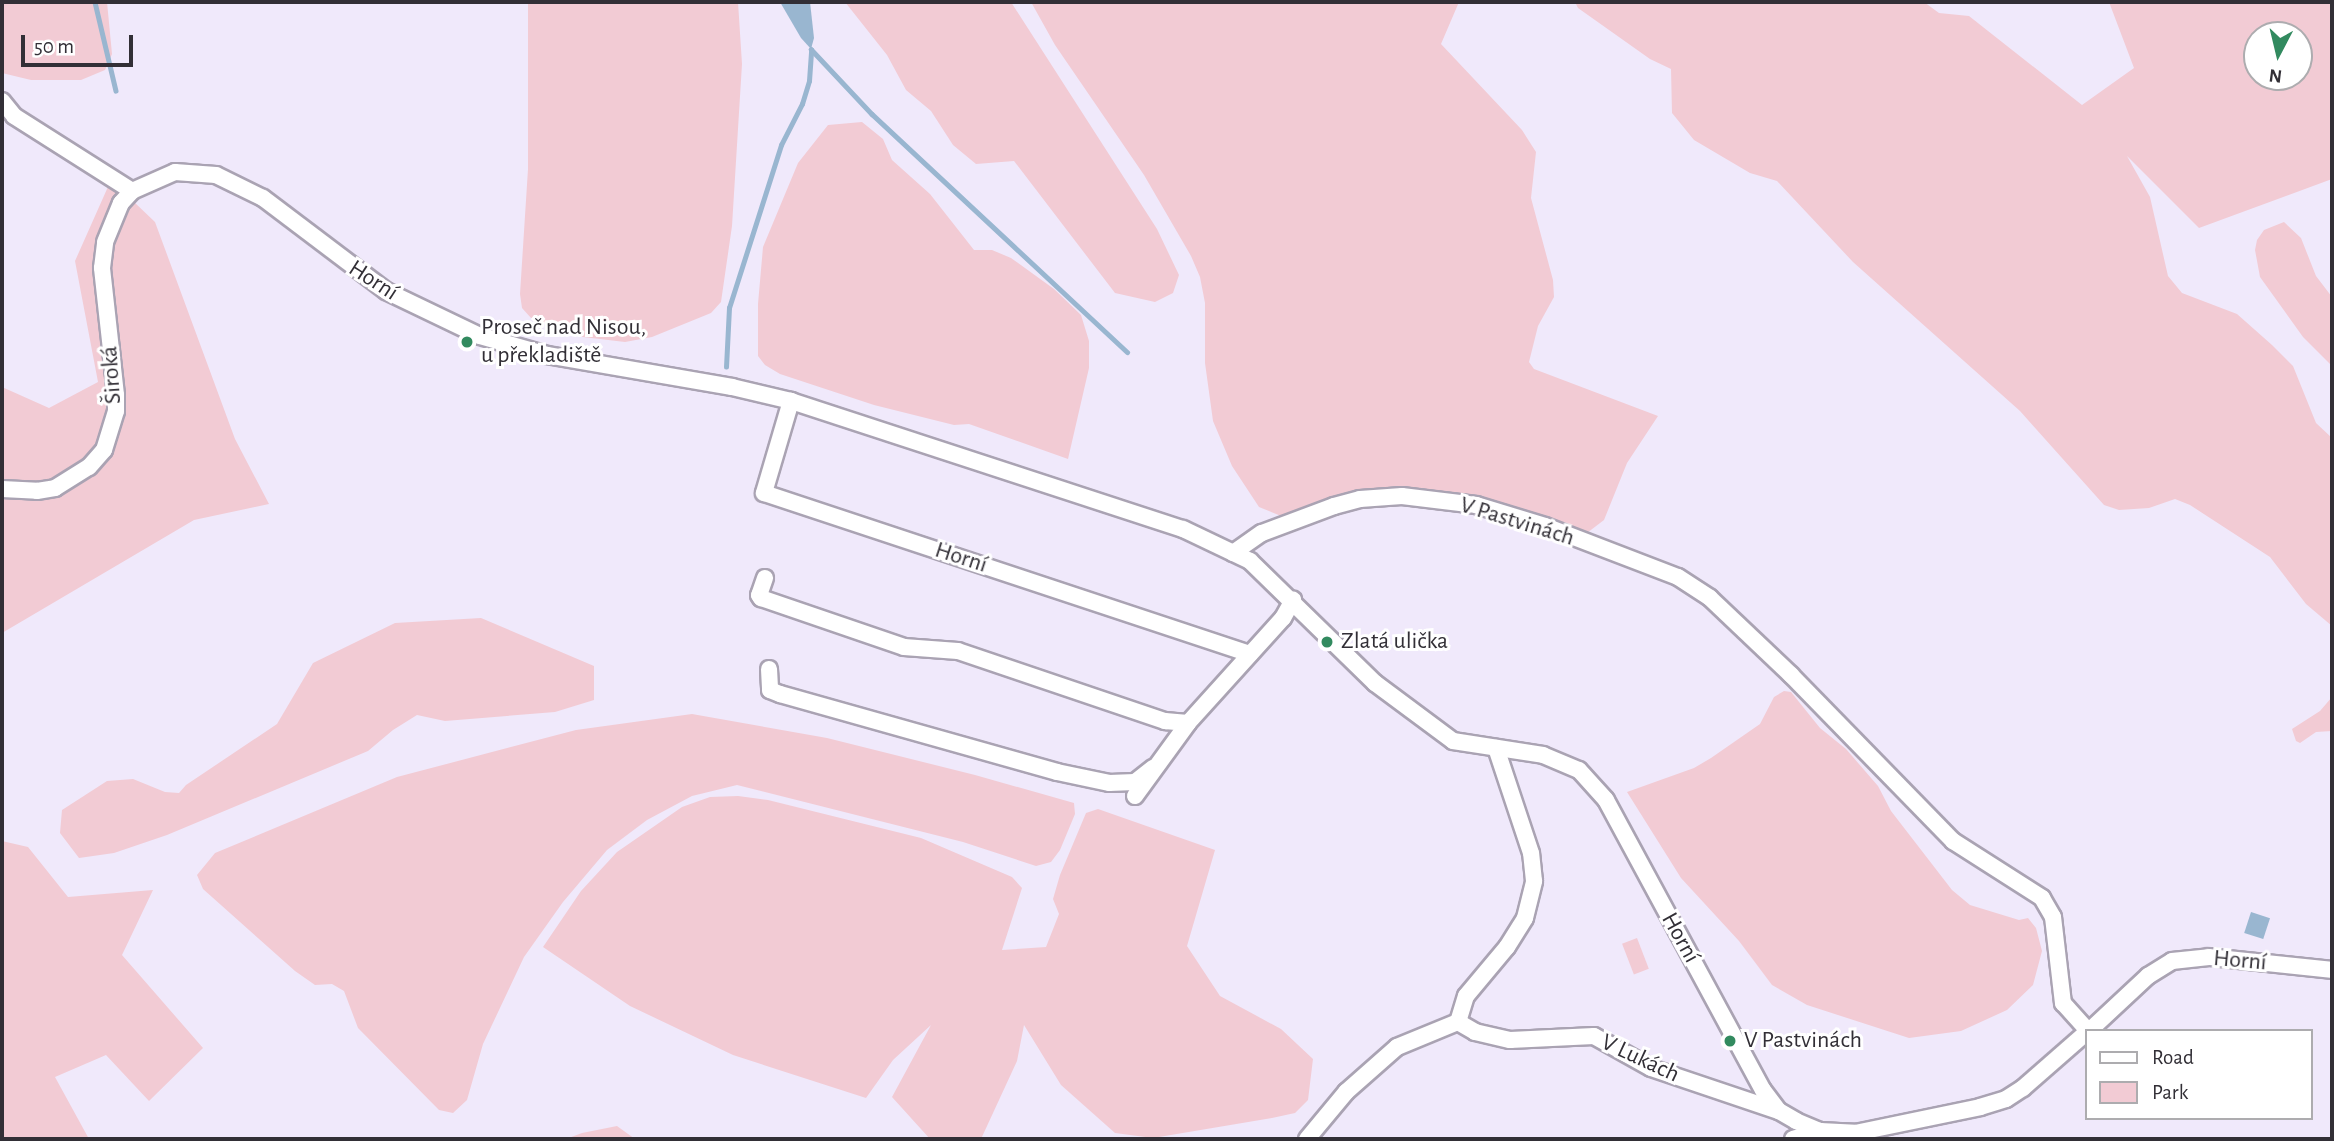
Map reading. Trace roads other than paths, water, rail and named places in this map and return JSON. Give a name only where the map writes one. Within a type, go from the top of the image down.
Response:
[{"type":"street","points":[[2,101],[14,116],[132,191]]},
{"type":"street","name":"Horní","points":[[132,191],[175,172],[216,175],[263,198],[386,291],[480,336],[547,355],[744,389],[790,401],[1183,529],[1251,561],[1375,683],[1453,741],[1543,755],[1579,770],[1606,800],[1763,1090],[1779,1111],[1820,1131],[1855,1133],[2006,1099],[2086,1033]]},
{"type":"street","name":"Široká","points":[[2,489],[37,491],[55,488],[89,467],[104,450],[116,411],[116,395],[103,293],[103,255],[112,219],[132,191]]},
{"type":"street","name":"Horní","points":[[790,401],[764,492],[1250,654]]},
{"type":"street","name":"V Pastvinách","points":[[1233,553],[1262,533],[1334,506],[1360,499],[1402,496],[1476,505],[1545,526],[1678,577],[1710,598],[1791,675],[1953,841],[2042,898],[2053,917],[2063,1003],[2086,1029]]},
{"type":"street","points":[[765,578],[758,595],[761,598],[904,647],[958,652],[1165,721],[1188,723]]},
{"type":"street","points":[[1135,796],[1188,723],[1283,618],[1293,600]]},
{"type":"street","points":[[769,669],[765,690],[880,724],[1085,778],[1109,783],[1135,782],[1153,768]]},
{"type":"street","points":[[1307,1139],[1346,1092],[1397,1047],[1458,1022],[1466,996],[1507,947],[1525,918],[1534,881],[1531,853],[1496,748]]},
{"type":"street","name":"Horní","points":[[2090,1029],[2148,976],[2172,961],[2209,957],[2332,970]]},
{"type":"street","name":"V Lukách","points":[[1458,1022],[1475,1032],[1510,1040],[1594,1036],[1651,1068],[1779,1111]]},
{"type":"street","points":[[1793,1139],[1820,1131]]},
{"type":"water","points":[[780,2],[810,2],[814,38],[811,49],[801,38]]},
{"type":"water","points":[[2251,912],[2270,918],[2263,939],[2244,933]]},
{"type":"waterway","points":[[95,2],[116,91]]},
{"type":"waterway","points":[[811,49],[872,114],[1127,352]]},
{"type":"waterway","points":[[726,367],[729,308],[781,145],[802,104],[809,81],[811,50]]},
{"type":"place","name":"Proseč nad Nisou, u překladiště","points":[[467,342]]},
{"type":"place","name":"Zlatá ulička","points":[[1327,642]]},
{"type":"place","name":"V Pastvinách","points":[[1730,1041]]}]
